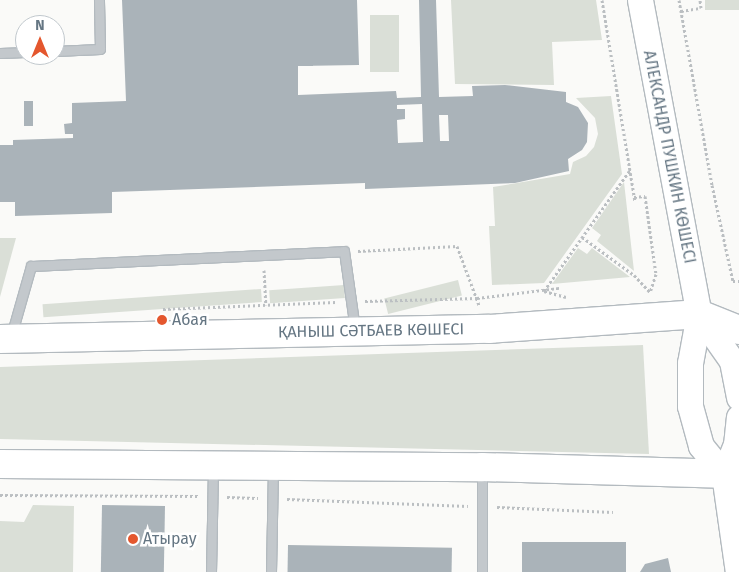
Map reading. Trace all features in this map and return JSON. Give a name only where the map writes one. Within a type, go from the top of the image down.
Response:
[{"type":"main road","name":"ҚАНЫШ СӘТБАЕВ КӨШЕСІ","points":[[5,339],[489,329],[699,314],[735,323]]},
{"type":"main road","points":[[0,464],[482,467],[731,474]]},
{"type":"street","name":"АЛЕКСАНДР ПУШКИН КӨШЕСІ","points":[[640,0],[699,314]]},
{"type":"street","points":[[699,314],[732,361],[739,397]]},
{"type":"street","points":[[699,314],[690,363],[690,406],[701,446],[731,474]]},
{"type":"street","points":[[738,572],[731,474],[739,417]]},
{"type":"lane","points":[[65,51],[100,49],[99,0]]},
{"type":"lane","points":[[0,53],[15,52]]},
{"type":"lane","points":[[5,339],[31,266],[344,251],[355,331]]},
{"type":"lane","points":[[271,572],[273,465]]},
{"type":"lane","points":[[211,572],[213,466]]},
{"type":"lane","points":[[482,467],[482,572]]},
{"type":"path","points":[[602,0],[635,202]]},
{"type":"path","points":[[679,0],[712,185],[733,281],[739,281]]},
{"type":"path","points":[[681,11],[701,8],[700,0]]},
{"type":"path","points":[[544,291],[630,170]]},
{"type":"path","points":[[634,197],[645,196],[656,274],[650,292]]},
{"type":"path","points":[[582,237],[634,275],[650,292]]},
{"type":"path","points":[[344,251],[456,246],[489,329]]},
{"type":"path","points":[[263,255],[266,305]]},
{"type":"path","points":[[157,309],[477,298],[559,288]]},
{"type":"path","points":[[544,291],[559,297],[568,296]]},
{"type":"path","points":[[641,293],[650,292]]},
{"type":"path","points":[[0,495],[212,496],[613,512]]},
{"type":"shaded area","points":[[451,0],[596,0],[602,40],[552,42],[554,85],[455,84]]},
{"type":"shaded area","points":[[705,0],[739,0],[739,10],[705,10]]},
{"type":"shaded area","points":[[370,15],[399,15],[399,72],[370,72]]},
{"type":"shaded area","points":[[611,96],[622,174],[544,283],[492,285],[489,226],[495,226],[493,187],[570,174],[573,162],[586,156],[594,147],[598,134],[595,118],[576,98]]},
{"type":"shaded area","points":[[624,182],[634,271],[597,241],[601,235],[592,228]]},
{"type":"shaded area","points":[[0,238],[16,238],[0,297]]},
{"type":"shaded area","points":[[578,248],[587,254],[592,248],[630,277],[552,284]]},
{"type":"shaded area","points":[[458,280],[462,296],[388,314],[384,298]]},
{"type":"shaded area","points":[[344,285],[345,298],[270,303],[269,290]]},
{"type":"shaded area","points":[[261,289],[262,302],[43,317],[43,304]]},
{"type":"shaded area","points":[[643,345],[649,454],[0,439],[0,367]]},
{"type":"shaded area","points":[[33,505],[74,506],[73,572],[0,572],[0,521],[24,522]]},
{"type":"building","points":[[122,0],[357,0],[359,65],[298,66],[298,95],[396,91],[397,98],[421,97],[419,0],[436,0],[439,97],[473,96],[472,86],[505,85],[566,92],[566,102],[578,107],[588,123],[587,142],[582,150],[568,159],[569,171],[515,183],[365,189],[365,183],[112,192],[112,213],[15,216],[15,202],[0,202],[0,145],[13,145],[13,140],[73,138],[73,134],[65,134],[64,124],[72,123],[72,103],[126,101]],"holes":[[[422,104],[423,142],[398,143],[397,120],[405,119],[405,109],[397,109],[397,105]],[[439,115],[448,115],[449,141],[440,141]]]},
{"type":"building","points":[[24,101],[33,101],[33,126],[24,126]]},
{"type":"building","name":"Атырау","points":[[102,505],[165,506],[164,572],[101,572]]},
{"type":"building","points":[[522,542],[626,542],[626,572],[522,572]]},
{"type":"building","points":[[288,545],[452,548],[452,572],[288,572]]},
{"type":"building","points":[[668,558],[671,572],[640,572],[645,564]]},
{"type":"place","name":"Абая","points":[[162,320]]},
{"type":"place","name":"Атырау","points":[[133,539]]}]
